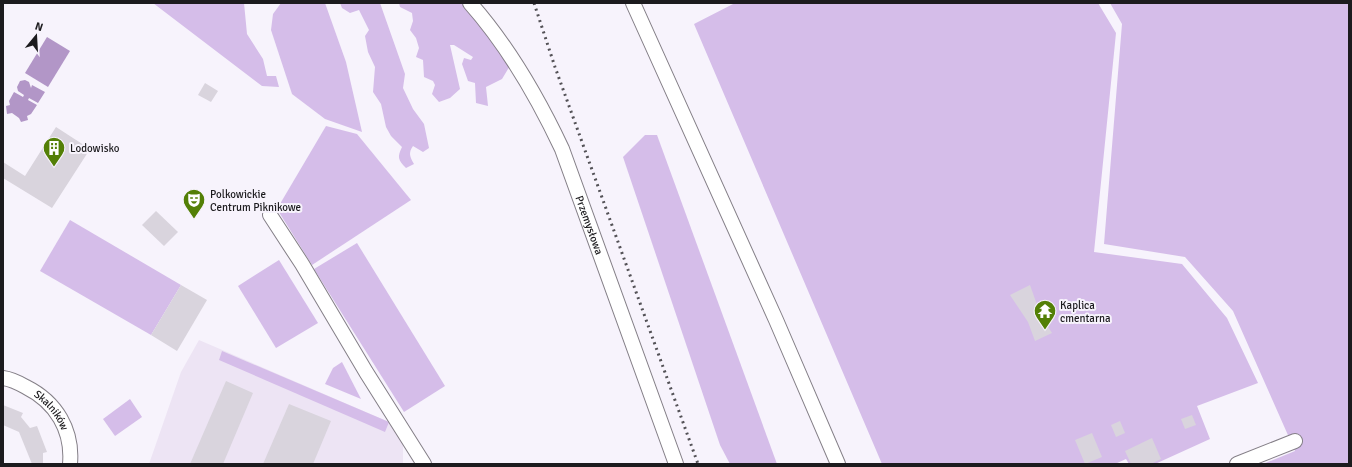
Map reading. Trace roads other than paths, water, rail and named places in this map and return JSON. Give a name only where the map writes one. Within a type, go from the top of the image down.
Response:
[{"type":"street","name":"Przemysłowa","points":[[470,3],[486,20],[521,71],[542,108],[562,149],[676,464]]},
{"type":"street","points":[[633,3],[773,313],[838,464]]},
{"type":"street","points":[[270,215],[302,264],[366,372],[424,464]]},
{"type":"street","name":"Skalników","points":[[3,378],[38,393],[51,404],[62,420],[70,442],[70,464]]},
{"type":"street","points":[[1237,464],[1295,441]]},
{"type":"railway","points":[[534,3],[555,67],[698,464]]},
{"type":"place","name":"Lodowisko","points":[[54,168]]},
{"type":"place","name":"Polkowickie Centrum Piknikowe","points":[[194,220]]},
{"type":"place","name":"Kaplica cmentarna","points":[[1045,330]]}]
